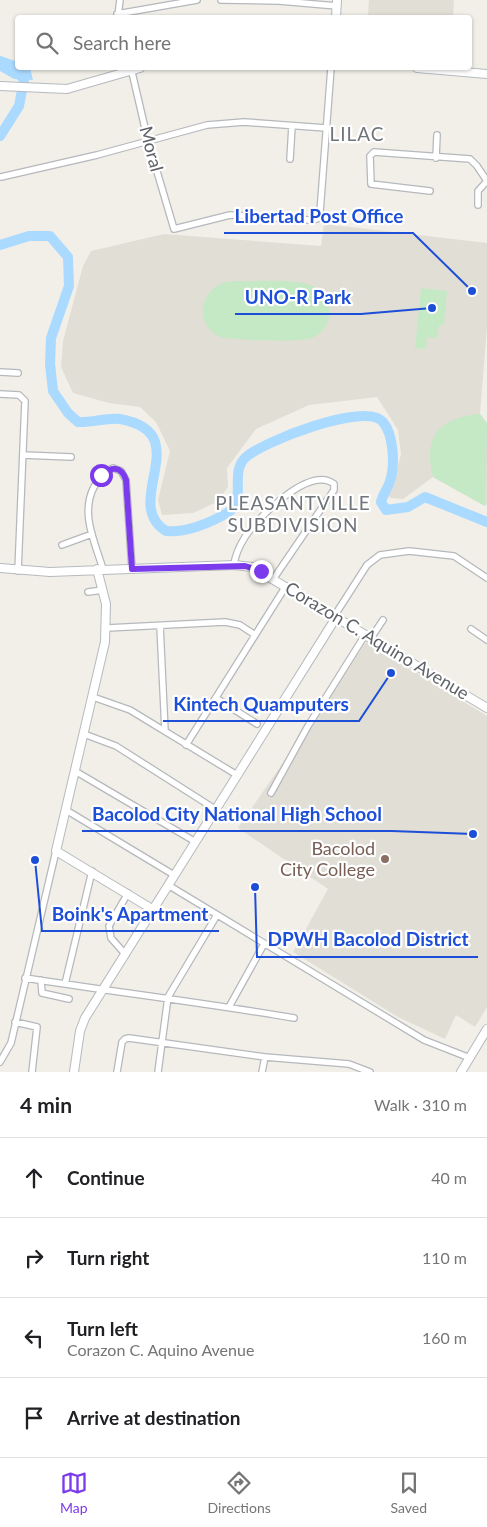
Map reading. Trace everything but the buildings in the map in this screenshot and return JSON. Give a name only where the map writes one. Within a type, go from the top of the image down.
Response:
[{"type":"street","points":[[118,15],[120,0]]},
{"type":"street","points":[[123,15],[197,0]]},
{"type":"street","points":[[221,0],[337,3]]},
{"type":"street","points":[[0,86],[67,89],[128,70]]},
{"type":"street","name":"Moral","points":[[134,70],[148,141],[174,229],[230,214],[317,219],[320,212],[326,128]]},
{"type":"street","points":[[1,177],[97,155],[221,123],[244,122],[326,128],[331,70]]},
{"type":"street","points":[[440,70],[487,74]]},
{"type":"street","points":[[290,160],[292,126]]},
{"type":"street","points":[[436,135],[436,158]]},
{"type":"street","points":[[430,190],[371,184],[370,156],[374,152],[470,159],[487,181],[478,191],[478,205]]},
{"type":"street","points":[[0,372],[18,373]]},
{"type":"street","points":[[0,394],[20,394],[25,401],[18,571]]},
{"type":"street","points":[[23,455],[71,457]]},
{"type":"street","points":[[0,1062],[11,1043],[93,697],[107,628],[100,569],[87,513],[88,500],[101,475],[113,468],[118,469],[124,474],[126,480],[132,569]]},
{"type":"street","points":[[234,565],[245,537],[280,501],[305,483],[320,478],[327,479],[334,484],[334,490],[274,578]]},
{"type":"street","points":[[62,545],[92,534]]},
{"type":"street","points":[[74,1072],[82,1024],[367,565],[380,555],[398,552],[426,552],[454,556],[487,578]]},
{"type":"street","name":"Corazon C. Aquino Avenue","points":[[0,568],[18,571],[50,572],[234,565],[252,567],[274,578],[487,708]]},
{"type":"street","points":[[186,745],[286,586]]},
{"type":"street","points":[[88,592],[103,590]]},
{"type":"street","points":[[271,793],[368,636],[383,620]]},
{"type":"street","points":[[107,628],[232,622],[255,635]]},
{"type":"street","points":[[160,626],[165,731]]},
{"type":"street","points":[[471,629],[487,640]]},
{"type":"street","points":[[93,697],[130,710],[237,775]]},
{"type":"street","points":[[216,698],[257,724]]},
{"type":"street","points":[[84,734],[116,746],[215,809]]},
{"type":"street","points":[[75,771],[194,841]]},
{"type":"street","points":[[66,810],[174,875]]},
{"type":"street","points":[[56,850],[128,893],[152,910]]},
{"type":"street","points":[[65,984],[92,871]]},
{"type":"street","points":[[168,886],[424,1040],[470,1058]]},
{"type":"street","points":[[126,955],[111,938],[109,926],[128,893]]},
{"type":"street","points":[[158,1072],[168,997],[216,915]]},
{"type":"street","points":[[229,1007],[264,944]]},
{"type":"street","points":[[26,978],[104,991],[168,997],[294,1018]]},
{"type":"street","points":[[41,980],[40,991],[42,993],[69,999]]},
{"type":"street","points":[[15,1022],[37,1027],[32,1072]]},
{"type":"street","points":[[461,1072],[487,1029]]},
{"type":"street","points":[[117,1072],[125,1039],[162,1042],[265,1057],[349,1064],[370,1072]]},
{"type":"street","points":[[262,1072],[265,1057]]},
{"type":"shaded area","points":[[369,0],[454,0],[453,15],[368,15]]},
{"type":"shaded area","points":[[324,224],[487,243],[487,327],[480,414],[487,423],[487,504],[485,506],[433,477],[403,499],[388,496],[401,454],[398,430],[377,397],[309,405],[256,429],[227,468],[228,487],[217,502],[193,513],[162,515],[158,500],[170,451],[156,422],[140,407],[109,403],[73,393],[61,367],[63,341],[83,266],[91,251],[164,234],[321,246]]},
{"type":"shaded area","name":"Bacolod City College","points":[[366,642],[487,716],[487,1007],[475,1027],[456,1015],[445,1039],[398,1017],[293,952],[328,889],[238,828]]},
{"type":"green space","points":[[233,281],[292,282],[310,285],[318,289],[328,302],[329,319],[320,333],[305,340],[220,337],[205,322],[204,304],[207,296],[214,288],[222,283]]},
{"type":"green space","points":[[421,288],[447,291],[444,325],[439,325],[437,338],[427,337],[426,349],[415,348]]},
{"type":"green space","points":[[480,414],[487,423],[485,506],[433,477],[430,463],[430,450],[433,440],[445,424],[455,419]]},
{"type":"water","points":[[0,57],[15,63],[15,70],[30,70],[33,80],[14,79],[0,71]]},
{"type":"waterway","points":[[0,61],[15,67]]},
{"type":"waterway","points":[[0,136],[19,106],[24,80],[17,70]]},
{"type":"waterway","points":[[0,245],[29,236],[50,236],[68,257],[69,286],[51,338],[50,364],[53,391],[68,413],[78,422],[120,419],[142,427],[154,438],[157,453],[150,504],[154,519],[166,531],[182,530],[206,524],[233,508],[238,495],[240,464],[255,451],[291,434],[314,426],[357,417],[373,417],[383,422],[387,428],[391,442],[393,467],[390,481],[381,502],[386,510],[408,507],[425,497],[487,522]]},
{"type":"place","name":"Libertad Post Office","points":[[472,291]]},
{"type":"place","name":"UNO-R Park","points":[[432,308]]},
{"type":"place","name":"Kintech Quamputers","points":[[391,673]]},
{"type":"place","name":"Bacolod City National High School","points":[[473,834]]},
{"type":"place","name":"Bacolod City College","points":[[385,859]]},
{"type":"place","name":"Boink's Apartment","points":[[35,860]]},
{"type":"place","name":"DPWH Bacolod District","points":[[255,887]]},
{"type":"district","name":"LILAC","points":[[357,134]]},
{"type":"district","name":"PLEASANTVILLE SUBDIVISION","points":[[293,514]]},
{"type":"route","points":[[101,475],[113,468],[121,471],[126,480],[132,569],[234,565],[252,567],[261,571]]}]
